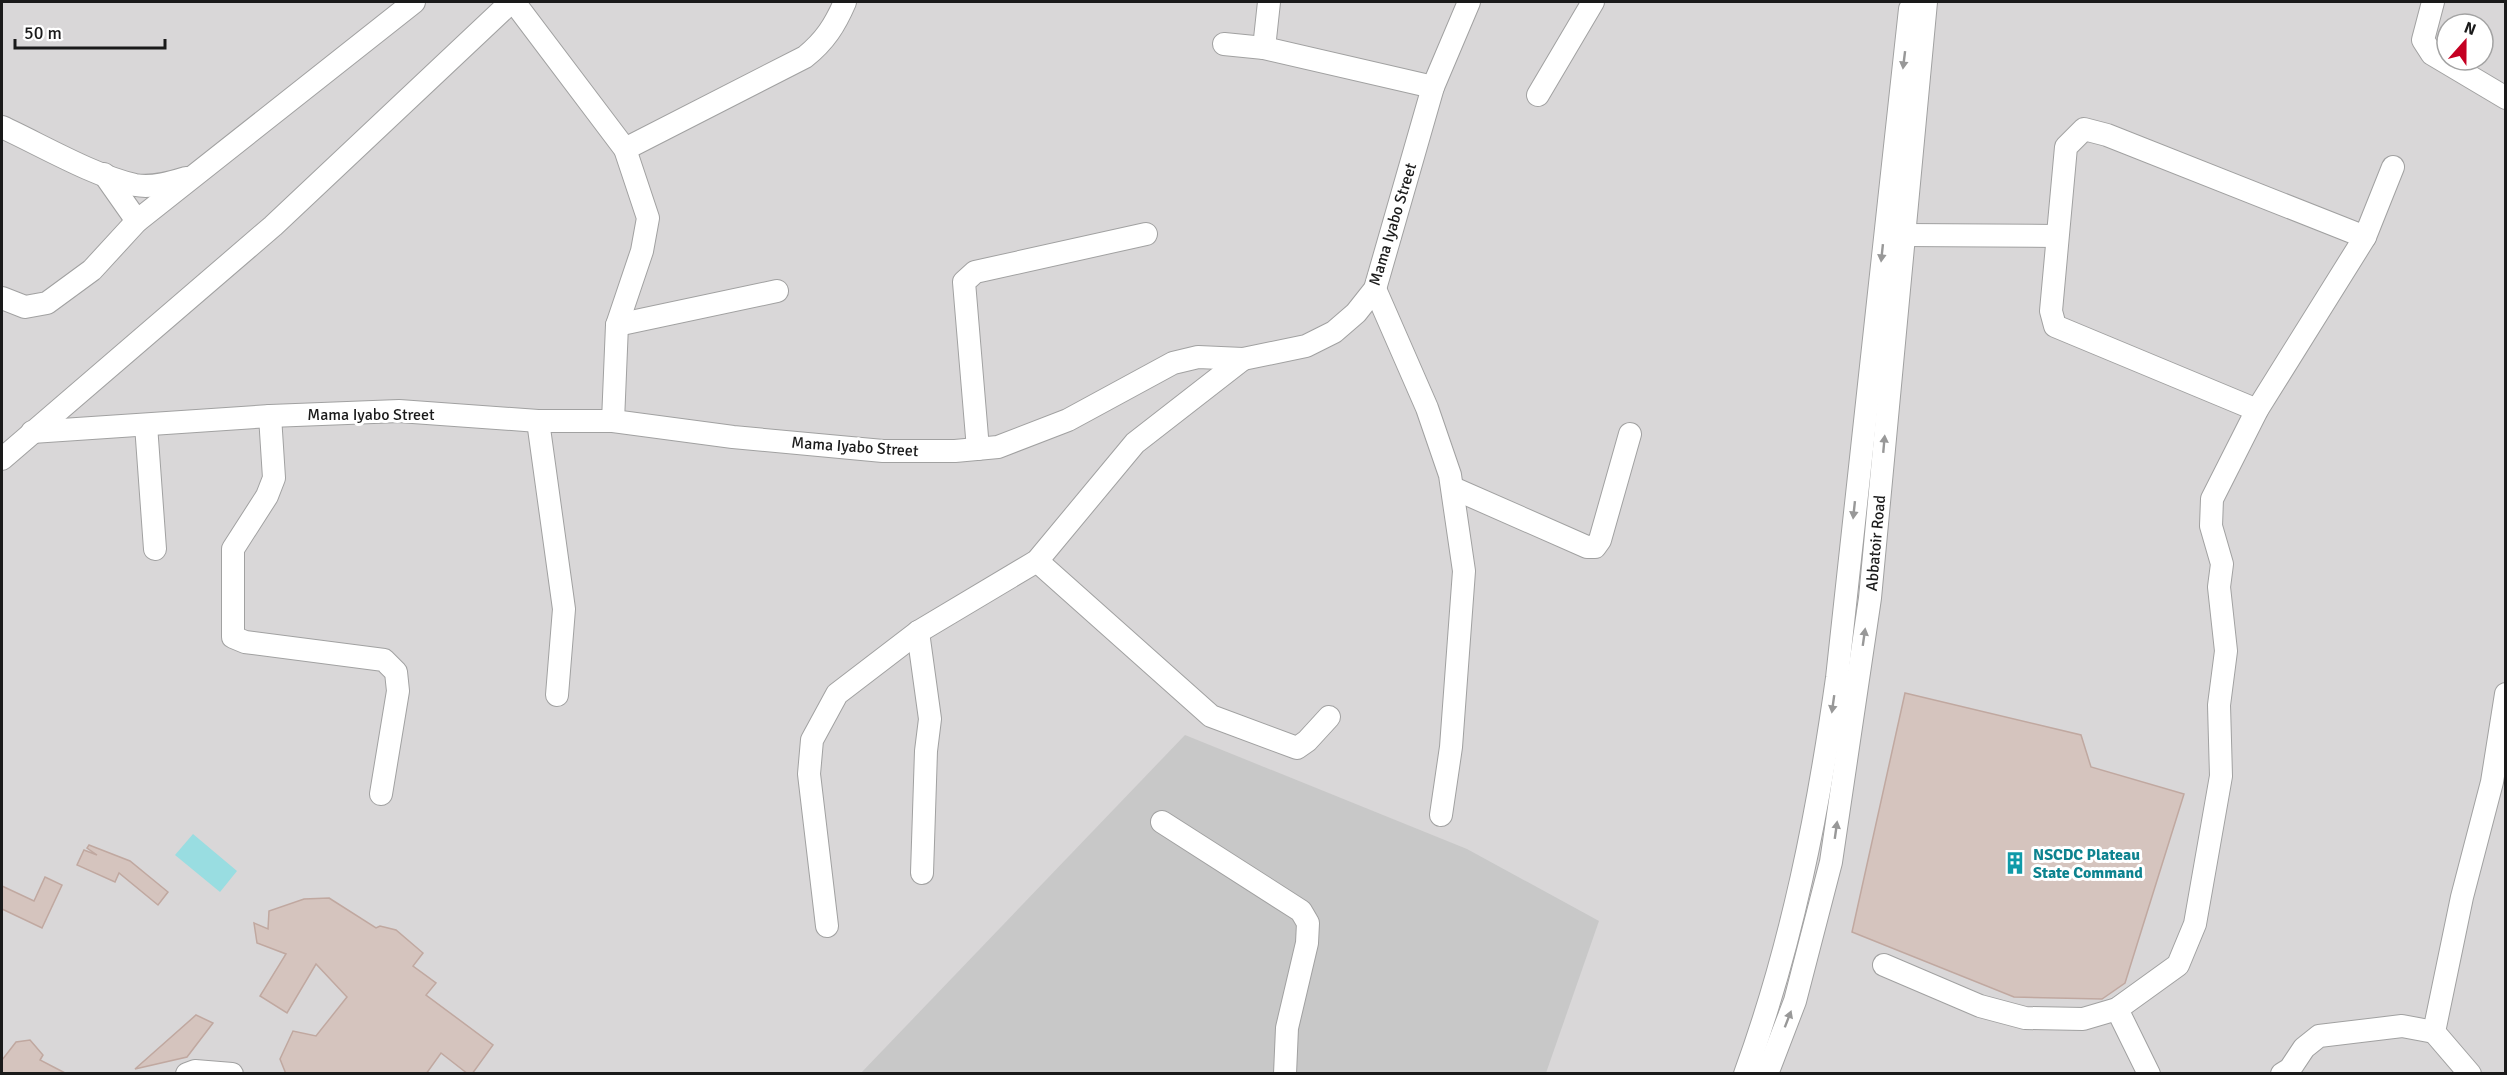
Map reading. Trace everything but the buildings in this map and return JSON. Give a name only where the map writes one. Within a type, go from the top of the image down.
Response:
[{"type":"street","points":[[2,298],[25,307],[47,303],[92,270],[137,221],[199,174],[365,38],[414,2]]},
{"type":"street","points":[[2,459],[273,225],[512,2],[625,149],[648,218],[642,251],[617,325],[613,421]]},
{"type":"street","points":[[625,149],[804,57],[822,43],[834,28],[845,2]]},
{"type":"street","points":[[1264,48],[1269,2]]},
{"type":"street","name":"Mama Iyabo Street","points":[[32,432],[270,416],[399,411],[538,420],[613,421],[733,437],[883,451],[998,447],[1068,420],[1173,363],[1198,357],[1243,359],[1306,346],[1334,332],[1356,312],[1375,289],[1433,87],[1469,2]]},
{"type":"street","points":[[1538,95],[1593,2]]},
{"type":"street","name":"Abbatoir Road","points":[[1745,1074],[1766,1018],[1790,928],[1824,769],[1837,678],[1911,2]]},
{"type":"street","name":"Abbatoir Road","points":[[1767,1074],[1795,1001],[1831,862],[1870,598],[1926,2]]},
{"type":"street","points":[[2433,2],[2423,40],[2432,54],[2505,98]]},
{"type":"street","points":[[1224,44],[1264,48],[1433,87]]},
{"type":"street","points":[[2,127],[104,174],[136,185],[164,185],[199,174]]},
{"type":"street","points":[[2258,410],[2055,326],[2051,311],[2066,147],[2084,129],[2107,135],[2365,237]]},
{"type":"street","points":[[1884,965],[1980,1006],[2025,1018],[2083,1019],[2117,1010],[2178,964],[2195,924],[2221,776],[2219,705],[2226,651],[2218,587],[2222,564],[2211,526],[2212,500],[2258,410],[2365,237],[2393,167]]},
{"type":"street","points":[[104,174],[137,221]]},
{"type":"street","points":[[978,449],[964,282],[975,272],[1146,234]]},
{"type":"street","points":[[1904,235],[2057,236]]},
{"type":"street","points":[[1375,289],[1427,408],[1453,488],[1464,571],[1451,747],[1441,815]]},
{"type":"street","points":[[617,325],[777,291]]},
{"type":"street","points":[[827,926],[809,774],[812,740],[837,694],[918,632],[1037,561],[1135,443],[1243,359]]},
{"type":"street","points":[[270,416],[274,478],[267,496],[233,549],[233,637],[245,642],[384,660],[396,672],[398,692],[381,794]]},
{"type":"street","points":[[538,420],[564,609],[556,695]]},
{"type":"street","points":[[146,425],[155,549]]},
{"type":"street","points":[[1453,488],[1587,547],[1595,547],[1600,540],[1630,434]]},
{"type":"street","points":[[1037,561],[1211,716],[1297,748],[1307,741],[1329,717]]},
{"type":"street","points":[[918,632],[930,719],[926,751],[922,873]]},
{"type":"street","points":[[2434,1032],[2462,897],[2492,783],[2505,694]]},
{"type":"street","points":[[1162,822],[1301,911],[1308,923],[1307,943],[1287,1028],[1286,1074]]},
{"type":"street","points":[[2117,1010],[2149,1074]]},
{"type":"street","points":[[2282,1074],[2290,1069],[2304,1048],[2319,1036],[2403,1026],[2434,1032],[2470,1074]]},
{"type":"street","points":[[187,1074],[195,1071],[232,1074]]},
{"type":"shaded area","points":[[2,2],[2505,2],[2505,1073],[2,1073]]},
{"type":"shaded area","points":[[1185,735],[1467,849],[1599,921],[1546,1073],[860,1074]]},
{"type":"water","points":[[193,834],[237,871],[220,892],[175,855]]},
{"type":"place","name":"NSCDC Plateau State Command","points":[[2015,863]]}]
